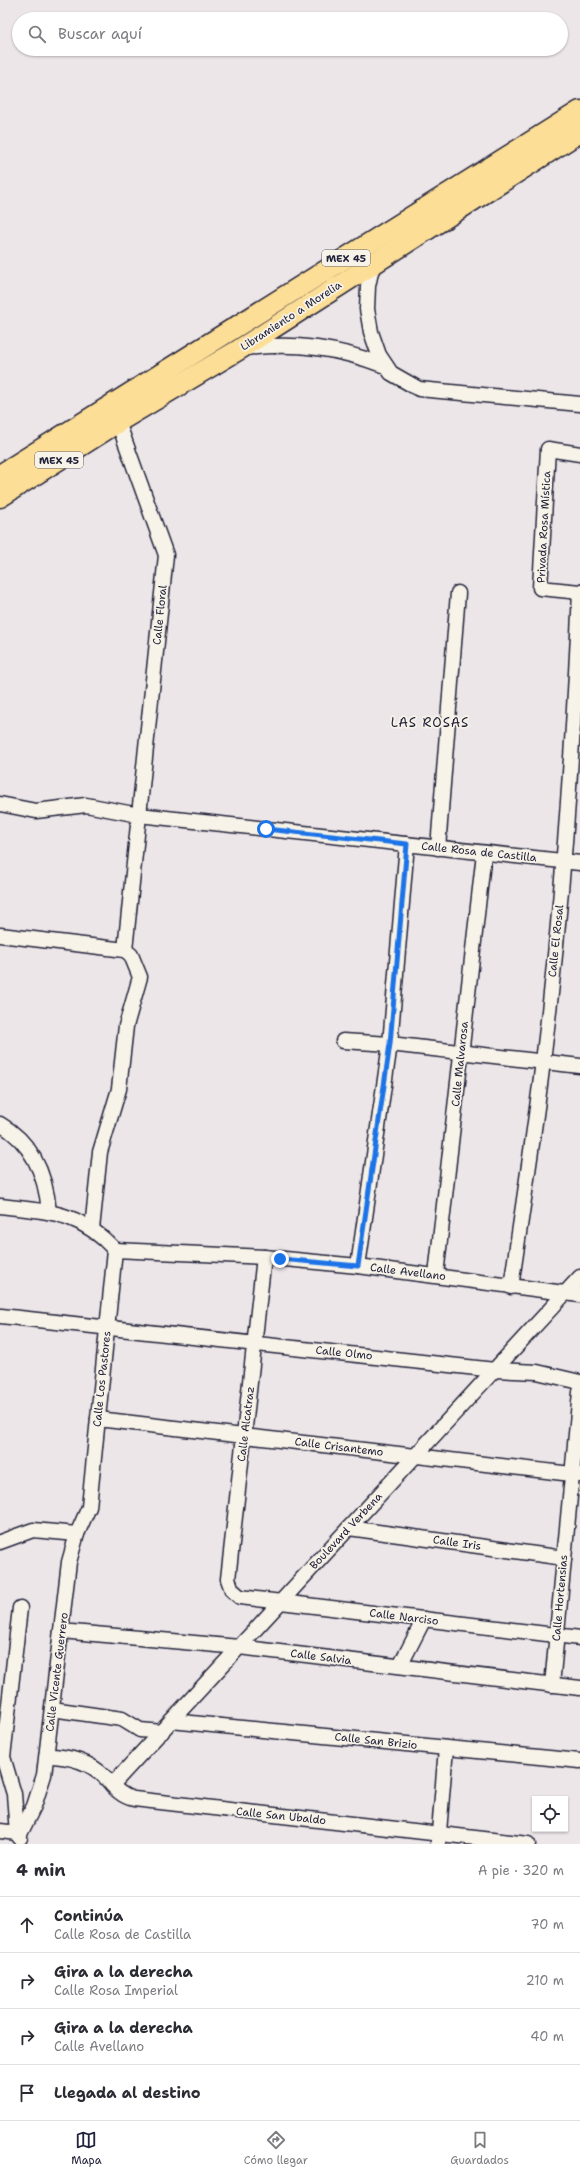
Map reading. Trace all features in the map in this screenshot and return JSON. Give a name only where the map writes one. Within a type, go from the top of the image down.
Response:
[{"type":"highway","name":"Libramiento a Morelia","points":[[0,475],[580,111]]},
{"type":"highway","name":"Libramiento a Morelia","points":[[0,497],[118,422],[240,349],[580,132]]},
{"type":"street","points":[[373,263],[368,286],[367,309],[371,332],[385,366],[391,373],[419,388],[580,404]]},
{"type":"street","points":[[240,349],[270,345],[314,346],[357,355],[385,366]]},
{"type":"street","name":"Calle Floral","points":[[118,422],[166,555],[124,950]]},
{"type":"street","name":"Privada Rosa Mística","points":[[580,454],[548,449],[540,588],[580,592]]},
{"type":"street","name":"Calle El Rosal","points":[[511,1287],[543,1062],[564,862],[571,772],[580,592]]},
{"type":"street","points":[[438,848],[458,593]]},
{"type":"street","name":"Calle Rosa de Castilla","points":[[0,804],[36,811],[86,805],[139,815],[580,863]]},
{"type":"street","points":[[358,1266],[390,1044],[407,844]]},
{"type":"street","name":"Calle Malvarosa","points":[[436,1275],[484,853]]},
{"type":"street","points":[[0,934],[124,950],[131,955],[140,977],[126,1026],[119,1089],[100,1152],[92,1229]]},
{"type":"street","points":[[343,1041],[390,1044],[580,1066]]},
{"type":"street","points":[[0,1124],[9,1129],[27,1146],[40,1166],[47,1189],[49,1212]]},
{"type":"street","points":[[0,1206],[49,1212],[79,1221],[92,1229],[115,1250]]},
{"type":"street","name":"Calle Avellano","points":[[115,1250],[264,1258],[358,1266],[436,1275],[563,1294],[580,1295]]},
{"type":"street","name":"Calle Los Pastores","points":[[89,1507],[115,1250]]},
{"type":"street","name":"Calle Alcatraz","points":[[232,1590],[228,1579],[264,1258]]},
{"type":"street","name":"Boulevard Verbena","points":[[112,1785],[580,1276]]},
{"type":"street","name":"Calle Olmo","points":[[1,1316],[495,1370],[537,1372],[580,1382]]},
{"type":"street","name":"Calle Hortensias","points":[[552,1685],[564,1558],[576,1475],[580,1392]]},
{"type":"street","name":"Calle Crisantemo","points":[[98,1419],[576,1475]]},
{"type":"street","name":"Calle Vicente Guerrero","points":[[20,1838],[39,1791],[47,1756],[69,1562],[77,1534],[89,1507]]},
{"type":"street","name":"Calle Iris","points":[[349,1528],[564,1558]]},
{"type":"street","points":[[0,1542],[33,1530],[77,1534]]},
{"type":"street","name":"Calle Narciso","points":[[232,1590],[240,1597],[580,1638]]},
{"type":"street","points":[[0,1831],[20,1838],[14,1794],[1,1757],[20,1608]]},
{"type":"street","points":[[400,1666],[424,1619]]},
{"type":"street","name":"Calle Salvia","points":[[61,1631],[239,1647],[580,1688]]},
{"type":"street","points":[[52,1709],[122,1719],[140,1730],[162,1732]]},
{"type":"street","name":"Calle San Brizio","points":[[171,1721],[580,1761]]},
{"type":"street","points":[[439,1839],[446,1748]]},
{"type":"street","name":"Calle San Ubaldo","points":[[47,1756],[66,1757],[83,1762],[104,1776],[119,1793],[134,1799],[439,1839],[528,1844]]},
{"type":"district","name":"LAS ROSAS","points":[[430,722]]},
{"type":"route","points":[[266,829],[407,844],[390,1044],[358,1266],[280,1259]]}]
